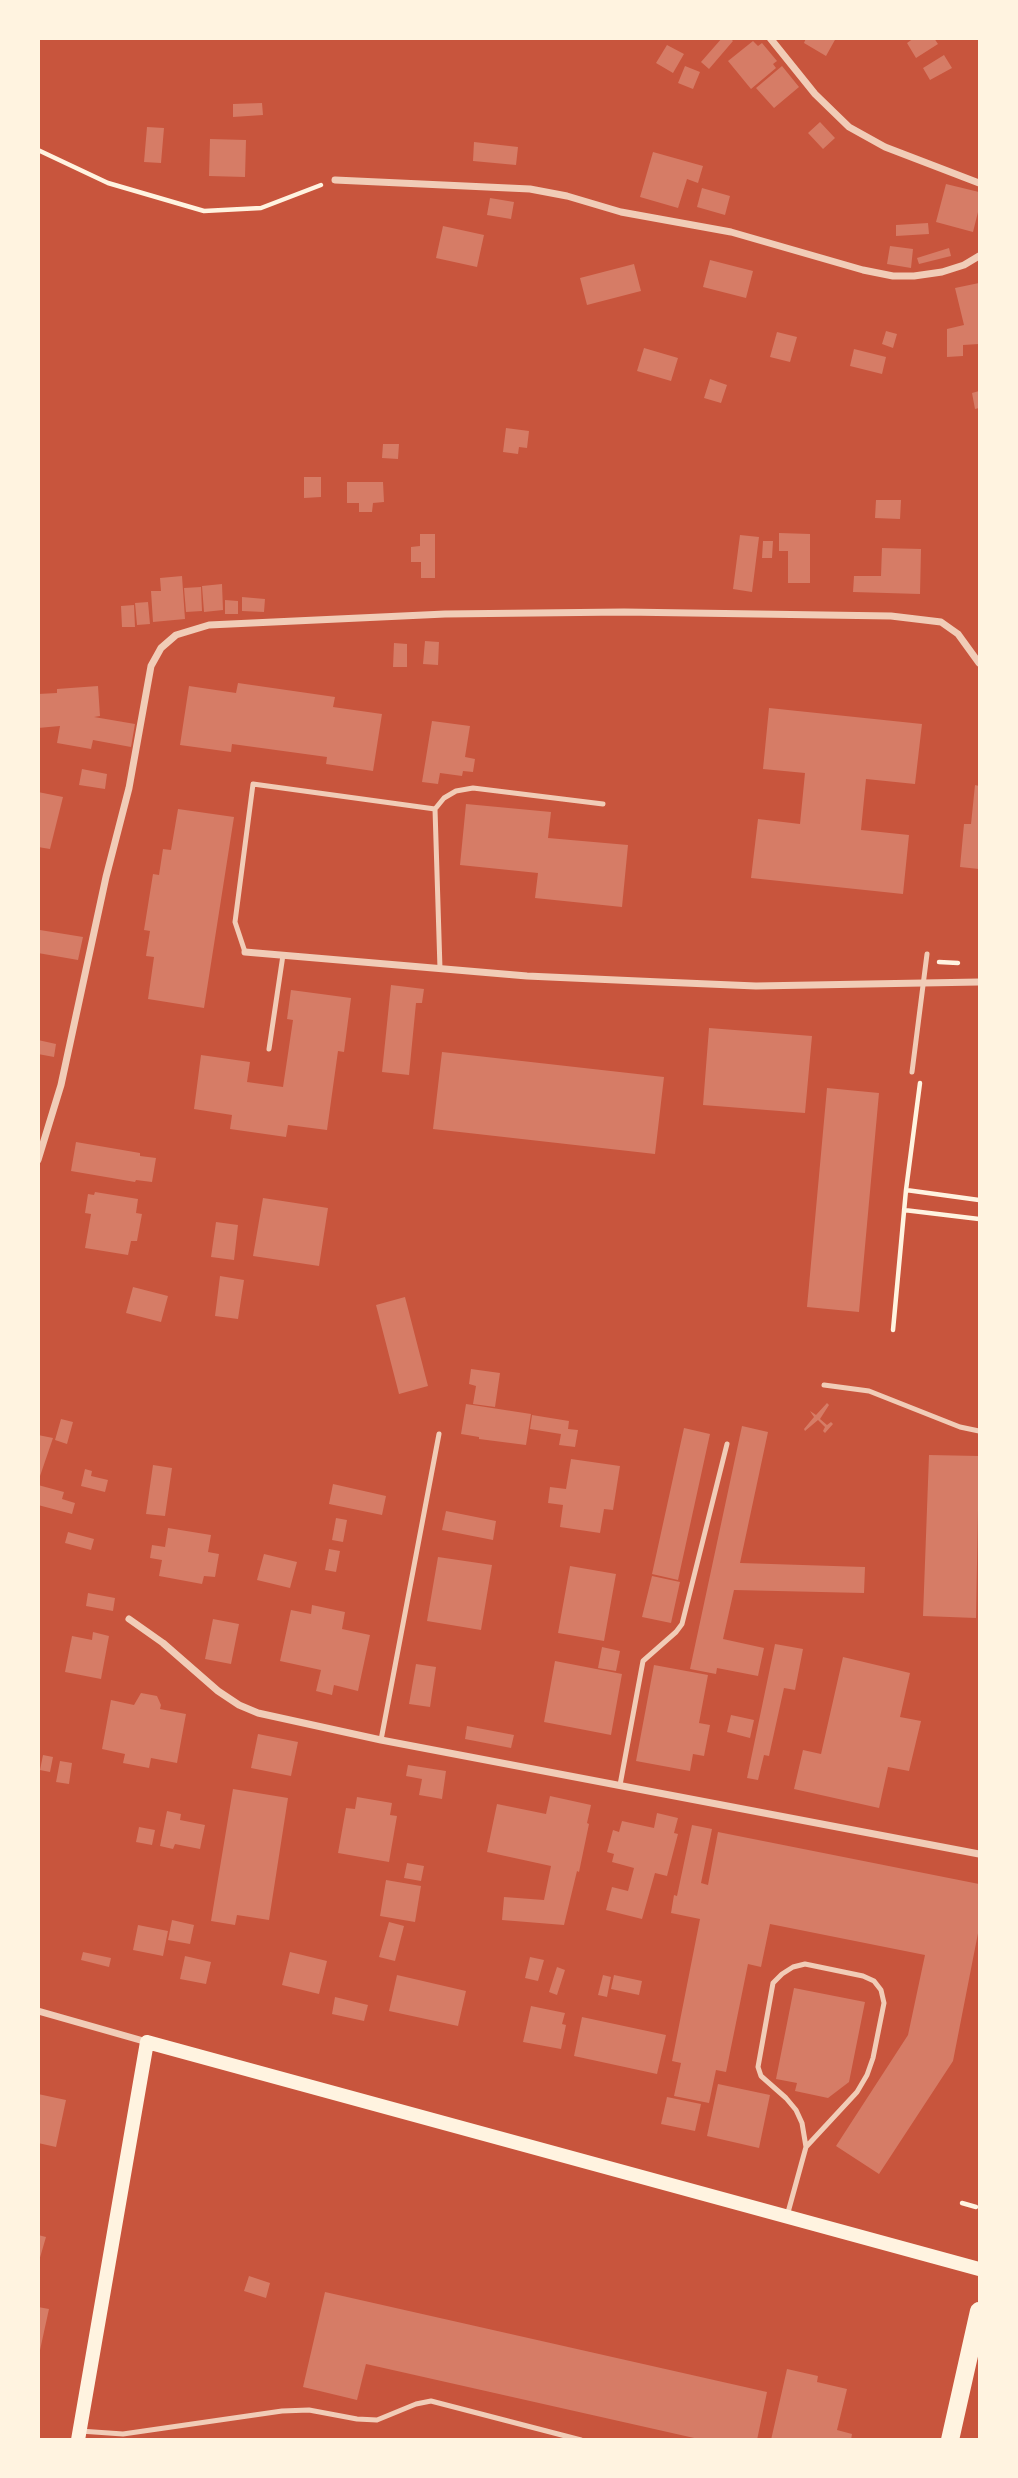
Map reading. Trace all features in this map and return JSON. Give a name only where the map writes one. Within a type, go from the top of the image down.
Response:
[{"type":"main road","points":[[79,2435],[147,2042],[979,2269]]},
{"type":"main road","points":[[950,2440],[979,2311]]},
{"type":"street","points":[[770,38],[815,94],[849,127],[886,148],[979,183]]},
{"type":"street","points":[[335,180],[530,189],[567,196],[621,212],[731,232],[893,276],[942,272],[964,265],[979,256]]},
{"type":"street","points":[[39,1158],[61,1085],[106,877],[130,788],[151,666],[161,648],[176,635],[209,625],[445,614],[624,612],[891,615],[941,622],[958,634],[979,663]]},
{"type":"street","points":[[245,952],[527,976],[756,986],[979,982]]},
{"type":"street","points":[[129,1619],[163,1643],[218,1690],[258,1713],[381,1740],[979,1854]]},
{"type":"street","points":[[38,2011],[147,2042]]},
{"type":"lane","points":[[245,952],[235,922],[253,784],[435,808]]},
{"type":"lane","points":[[440,969],[435,808],[444,798],[456,790],[473,788],[603,804]]},
{"type":"lane","points":[[912,1072],[927,954]]},
{"type":"lane","points":[[269,1049],[283,955]]},
{"type":"lane","points":[[824,1385],[869,1391],[979,1432]]},
{"type":"lane","points":[[381,1740],[439,1434]]},
{"type":"lane","points":[[620,1785],[643,1661],[682,1624],[727,1444]]},
{"type":"lane","points":[[787,2216],[806,2147],[802,2123],[796,2110],[761,2076],[758,2067],[773,1983],[793,1967],[804,1964],[863,1976],[874,1981],[881,1990],[884,2003],[873,2059],[867,2075],[857,2092],[806,2147]]},
{"type":"lane","points":[[79,2435],[122,2434],[282,2411],[309,2410],[377,2420],[416,2404],[431,2401],[581,2440]]},
{"type":"path","points":[[38,150],[108,183],[204,211],[261,208],[335,180]]},
{"type":"path","points":[[933,983],[934,962],[968,963]]},
{"type":"path","points":[[893,1330],[920,1078]]},
{"type":"path","points":[[906,1190],[979,1200]]},
{"type":"path","points":[[904,1210],[979,1219]]},
{"type":"path","points":[[962,2203],[976,2207]]},
{"type":"building","points":[[722,38],[730,38],[733,41],[709,69],[701,62]]},
{"type":"building","points":[[806,38],[836,38],[826,56],[804,43]]},
{"type":"building","points":[[914,38],[934,38],[938,44],[916,58],[907,43]]},
{"type":"building","points":[[753,41],[758,46],[762,43],[777,61],[773,64],[776,68],[751,89],[728,61]]},
{"type":"building","points":[[667,45],[684,54],[673,73],[656,63]]},
{"type":"building","points":[[944,55],[952,68],[930,80],[923,68]]},
{"type":"building","points":[[685,66],[700,72],[693,89],[678,83]]},
{"type":"building","points":[[782,66],[799,87],[774,108],[756,88]]},
{"type":"building","points":[[262,103],[263,115],[233,117],[233,104]]},
{"type":"building","points":[[820,122],[835,138],[823,149],[808,133]]},
{"type":"building","points":[[147,127],[164,128],[161,163],[144,162]]},
{"type":"building","points":[[210,139],[246,140],[245,177],[209,176]]},
{"type":"building","points":[[474,142],[518,147],[516,165],[473,161]]},
{"type":"building","points":[[653,152],[703,166],[698,183],[687,179],[678,208],[640,197]]},
{"type":"building","points":[[946,184],[979,192],[979,208],[973,232],[936,222]]},
{"type":"building","points":[[702,188],[730,196],[725,215],[697,207]]},
{"type":"building","points":[[490,198],[514,202],[511,219],[487,215]]},
{"type":"building","points":[[928,223],[929,234],[896,236],[896,225]]},
{"type":"building","points":[[443,226],[484,235],[477,267],[436,258]]},
{"type":"building","points":[[890,246],[913,249],[911,268],[887,264]]},
{"type":"building","points":[[949,248],[951,256],[919,264],[917,258]]},
{"type":"building","points":[[710,260],[753,271],[746,298],[703,287]]},
{"type":"building","points":[[634,264],[641,291],[587,305],[580,278]]},
{"type":"building","points":[[979,283],[979,344],[963,345],[963,356],[947,357],[947,329],[964,325],[955,288]]},
{"type":"building","points":[[886,331],[897,334],[893,348],[882,344]]},
{"type":"building","points":[[777,332],[797,337],[790,362],[770,357]]},
{"type":"building","points":[[644,348],[678,358],[671,381],[637,371]]},
{"type":"building","points":[[854,349],[886,357],[882,374],[850,366]]},
{"type":"building","points":[[710,379],[727,385],[721,403],[704,398]]},
{"type":"building","points":[[979,391],[979,408],[975,409],[972,393]]},
{"type":"building","points":[[506,428],[529,431],[527,448],[519,447],[518,454],[503,452]]},
{"type":"building","points":[[383,444],[399,444],[398,459],[382,458]]},
{"type":"building","points":[[304,477],[321,477],[321,497],[304,498]]},
{"type":"building","points":[[347,482],[383,482],[384,502],[373,503],[372,512],[359,512],[359,503],[347,503]]},
{"type":"building","points":[[876,500],[901,500],[900,519],[875,518]]},
{"type":"building","points":[[779,533],[810,534],[810,583],[788,583],[788,551],[779,551]]},
{"type":"building","points":[[420,534],[435,534],[435,578],[421,578],[421,562],[411,562],[411,547],[420,546]]},
{"type":"building","points":[[740,535],[759,537],[752,592],[733,589]]},
{"type":"building","points":[[763,541],[773,541],[772,558],[762,558]]},
{"type":"building","points":[[882,548],[921,549],[920,594],[853,592],[854,576],[881,576]]},
{"type":"building","points":[[182,576],[185,619],[153,622],[151,591],[161,591],[160,578]]},
{"type":"building","points":[[222,584],[223,610],[204,612],[202,586]]},
{"type":"building","points":[[201,587],[202,611],[186,612],[184,588]]},
{"type":"building","points":[[242,597],[265,599],[264,612],[242,611]]},
{"type":"building","points":[[225,600],[238,601],[238,614],[225,614]]},
{"type":"building","points":[[148,602],[150,624],[137,625],[135,603]]},
{"type":"building","points":[[134,605],[135,627],[122,627],[121,606]]},
{"type":"building","points":[[425,641],[439,642],[438,665],[423,664]]},
{"type":"building","points":[[394,643],[407,644],[407,667],[393,667]]},
{"type":"building","points":[[238,683],[335,697],[333,707],[382,714],[373,771],[326,764],[327,757],[232,744],[231,752],[180,745],[189,686],[236,693]]},
{"type":"building","points":[[98,686],[100,716],[94,717],[135,724],[131,747],[93,740],[91,749],[57,743],[60,726],[38,728],[38,694],[57,693],[57,689]]},
{"type":"building","points":[[769,708],[922,724],[915,784],[866,779],[861,830],[909,835],[903,894],[751,878],[758,819],[800,824],[805,773],[763,769]]},
{"type":"building","points":[[432,721],[470,726],[465,757],[475,759],[473,772],[463,771],[462,776],[440,773],[438,784],[422,782]]},
{"type":"building","points":[[82,769],[107,774],[105,789],[79,785]]},
{"type":"building","points":[[975,785],[979,786],[979,869],[960,867],[964,824],[971,824]]},
{"type":"building","points":[[38,792],[63,797],[50,849],[38,847]]},
{"type":"building","points":[[466,804],[551,812],[548,838],[628,845],[622,907],[535,898],[538,873],[460,865]]},
{"type":"building","points":[[178,809],[234,817],[204,1008],[148,999],[154,957],[146,956],[150,931],[144,930],[153,874],[159,875],[163,849],[171,850]]},
{"type":"building","points":[[40,930],[83,937],[78,960],[38,953]]},
{"type":"building","points":[[391,985],[424,989],[422,1003],[416,1003],[409,1075],[382,1072]]},
{"type":"building","points":[[291,990],[351,998],[344,1052],[338,1051],[327,1130],[288,1125],[286,1137],[230,1129],[232,1115],[194,1109],[201,1055],[250,1062],[247,1082],[283,1087],[293,1020],[287,1019]]},
{"type":"building","points":[[709,1028],[812,1036],[805,1113],[703,1105]]},
{"type":"building","points":[[38,1040],[56,1044],[54,1057],[38,1054]]},
{"type":"building","points":[[442,1052],[664,1077],[655,1154],[433,1129]]},
{"type":"building","points":[[827,1088],[879,1093],[859,1312],[807,1307]]},
{"type":"building","points":[[76,1142],[156,1158],[152,1182],[135,1182],[71,1171]]},
{"type":"building","points":[[95,1192],[138,1199],[136,1213],[142,1214],[137,1241],[131,1241],[128,1255],[85,1248],[91,1214],[85,1213],[88,1194],[94,1195]]},
{"type":"building","points":[[263,1198],[328,1208],[319,1266],[253,1256]]},
{"type":"building","points":[[216,1222],[238,1225],[234,1260],[211,1257]]},
{"type":"building","points":[[220,1276],[244,1280],[238,1319],[215,1316]]},
{"type":"building","points":[[133,1287],[168,1296],[161,1322],[126,1313]]},
{"type":"building","points":[[405,1297],[428,1386],[399,1394],[376,1305]]},
{"type":"building","points":[[471,1369],[500,1373],[495,1407],[473,1404],[476,1386],[469,1384]]},
{"type":"building","points":[[827,1403],[829,1405],[820,1419],[827,1425],[831,1422],[833,1424],[825,1433],[825,1427],[818,1420],[805,1431],[814,1417],[810,1411],[816,1415]]},
{"type":"building","points":[[466,1404],[531,1414],[526,1445],[461,1434]]},
{"type":"building","points":[[532,1415],[569,1421],[568,1429],[578,1430],[575,1447],[559,1445],[561,1434],[530,1429]]},
{"type":"building","points":[[61,1419],[73,1422],[67,1444],[55,1440]]},
{"type":"building","points":[[742,1426],[768,1432],[740,1563],[865,1567],[864,1593],[734,1590],[723,1639],[764,1648],[758,1676],[717,1668],[716,1674],[690,1669]]},
{"type":"building","points":[[684,1428],[710,1434],[678,1580],[652,1574]]},
{"type":"building","points":[[38,1435],[53,1438],[39,1479],[38,1479]]},
{"type":"building","points":[[929,1455],[979,1456],[976,1618],[923,1616]]},
{"type":"building","points":[[571,1459],[620,1466],[613,1510],[604,1509],[600,1533],[560,1527],[563,1505],[548,1503],[550,1487],[566,1489]]},
{"type":"building","points":[[153,1465],[172,1468],[165,1516],[146,1514]]},
{"type":"building","points":[[85,1469],[92,1471],[91,1476],[108,1480],[105,1492],[81,1486]]},
{"type":"building","points":[[333,1484],[386,1496],[382,1515],[329,1504]]},
{"type":"building","points":[[38,1485],[64,1492],[62,1499],[75,1503],[72,1514],[38,1505]]},
{"type":"building","points":[[446,1511],[496,1521],[493,1540],[442,1530]]},
{"type":"building","points":[[336,1518],[347,1520],[343,1542],[332,1540]]},
{"type":"building","points":[[168,1528],[211,1535],[208,1552],[219,1554],[215,1577],[204,1576],[202,1584],[159,1576],[162,1560],[150,1558],[152,1545],[165,1547]]},
{"type":"building","points":[[68,1532],[94,1539],[91,1550],[65,1543]]},
{"type":"building","points":[[329,1549],[340,1551],[336,1572],[325,1570]]},
{"type":"building","points":[[264,1554],[297,1562],[290,1588],[257,1580]]},
{"type":"building","points":[[438,1557],[492,1565],[481,1630],[427,1621]]},
{"type":"building","points":[[570,1566],[616,1574],[604,1641],[558,1633]]},
{"type":"building","points":[[652,1576],[680,1582],[671,1623],[642,1617]]},
{"type":"building","points":[[88,1593],[115,1598],[113,1611],[86,1606]]},
{"type":"building","points":[[312,1605],[345,1612],[342,1629],[370,1635],[358,1691],[334,1685],[332,1695],[316,1691],[321,1670],[280,1661],[291,1610],[311,1614]]},
{"type":"building","points":[[213,1619],[239,1624],[231,1664],[205,1659]]},
{"type":"building","points":[[93,1632],[109,1636],[101,1679],[65,1672],[72,1636],[92,1640]]},
{"type":"building","points":[[775,1644],[803,1649],[795,1690],[784,1688],[769,1756],[764,1755],[758,1780],[747,1778]]},
{"type":"building","points":[[602,1647],[620,1651],[616,1671],[598,1668]]},
{"type":"building","points":[[843,1657],[910,1673],[900,1717],[921,1721],[909,1771],[888,1767],[879,1808],[794,1789],[803,1750],[821,1754]]},
{"type":"building","points":[[555,1661],[622,1674],[611,1735],[544,1722]]},
{"type":"building","points":[[416,1664],[436,1667],[430,1707],[409,1704]]},
{"type":"building","points":[[654,1665],[708,1675],[699,1723],[710,1725],[704,1756],[693,1754],[690,1771],[636,1761]]},
{"type":"building","points":[[141,1693],[157,1696],[160,1709],[186,1714],[177,1763],[151,1758],[149,1768],[123,1763],[125,1754],[102,1749],[111,1700],[134,1705]]},
{"type":"building","points":[[731,1715],[754,1720],[750,1738],[727,1732]]},
{"type":"building","points":[[467,1726],[514,1735],[511,1748],[465,1739]]},
{"type":"building","points":[[258,1734],[298,1742],[291,1776],[251,1768]]},
{"type":"building","points":[[43,1755],[53,1757],[50,1772],[40,1770]]},
{"type":"building","points":[[60,1761],[72,1763],[69,1784],[56,1782]]},
{"type":"building","points":[[408,1765],[446,1771],[442,1799],[419,1795],[422,1779],[406,1776]]},
{"type":"building","points":[[233,1789],[288,1798],[269,1920],[237,1915],[235,1925],[211,1921]]},
{"type":"building","points":[[550,1796],[591,1805],[579,1872],[577,1871],[564,1925],[502,1920],[504,1897],[544,1900],[551,1866],[487,1852],[497,1804],[546,1814]]},
{"type":"building","points":[[357,1797],[392,1803],[390,1815],[397,1816],[389,1862],[338,1853],[346,1808],[355,1809]]},
{"type":"building","points":[[167,1811],[181,1814],[180,1820],[205,1825],[200,1849],[175,1844],[173,1849],[160,1846]]},
{"type":"building","points":[[657,1813],[678,1818],[674,1833],[678,1834],[667,1876],[655,1873],[642,1919],[606,1910],[612,1887],[628,1891],[634,1868],[612,1862],[614,1854],[607,1852],[613,1830],[619,1832],[622,1821],[654,1828]]},
{"type":"building","points":[[692,1825],[712,1829],[701,1883],[708,1885],[718,1832],[979,1884],[979,1928],[953,2061],[879,2174],[836,2146],[908,2035],[925,1955],[770,1924],[761,1967],[748,1964],[726,2072],[716,2070],[709,2103],[674,2096],[681,2063],[672,2061],[700,1919],[671,1913]]},
{"type":"building","points":[[139,1827],[155,1830],[152,1845],[136,1842]]},
{"type":"building","points":[[407,1863],[424,1866],[421,1881],[404,1878]]},
{"type":"building","points":[[386,1880],[421,1886],[415,1922],[380,1916]]},
{"type":"building","points":[[172,1920],[194,1925],[190,1944],[168,1940]]},
{"type":"building","points":[[389,1922],[404,1926],[395,1961],[379,1957]]},
{"type":"building","points":[[138,1925],[168,1931],[163,1956],[133,1950]]},
{"type":"building","points":[[83,1952],[111,1958],[109,1967],[81,1960]]},
{"type":"building","points":[[290,1952],[327,1961],[319,1994],[282,1985]]},
{"type":"building","points":[[185,1956],[211,1962],[206,1984],[180,1979]]},
{"type":"building","points":[[530,1957],[544,1960],[538,1981],[525,1978]]},
{"type":"building","points":[[557,1967],[565,1970],[557,1995],[549,1992]]},
{"type":"building","points":[[397,1975],[466,1991],[458,2026],[389,2011]]},
{"type":"building","points":[[603,1975],[611,1977],[607,1997],[598,1995]]},
{"type":"building","points":[[614,1975],[642,1981],[639,1995],[611,1989]]},
{"type":"building","points":[[794,1988],[865,2002],[849,2082],[828,2098],[795,2091],[797,2083],[776,2079]]},
{"type":"building","points":[[335,1997],[368,2005],[364,2021],[332,2014]]},
{"type":"building","points":[[531,2006],[565,2013],[562,2024],[566,2025],[561,2049],[523,2042]]},
{"type":"building","points":[[582,2017],[666,2035],[657,2074],[574,2056]]},
{"type":"building","points":[[718,2084],[770,2095],[759,2148],[707,2136]]},
{"type":"building","points":[[38,2094],[66,2100],[56,2147],[38,2143]]},
{"type":"building","points":[[667,2097],[701,2104],[695,2131],[661,2124]]},
{"type":"building","points":[[38,2235],[46,2237],[39,2261],[38,2260]]},
{"type":"building","points":[[249,2276],[270,2283],[266,2298],[244,2291]]},
{"type":"building","points":[[325,2292],[767,2392],[757,2440],[703,2440],[366,2364],[357,2400],[303,2387]]},
{"type":"building","points":[[38,2307],[49,2309],[40,2350],[38,2350]]},
{"type":"building","points":[[787,2369],[818,2376],[817,2382],[847,2389],[837,2430],[852,2434],[851,2440],[771,2440]]}]
